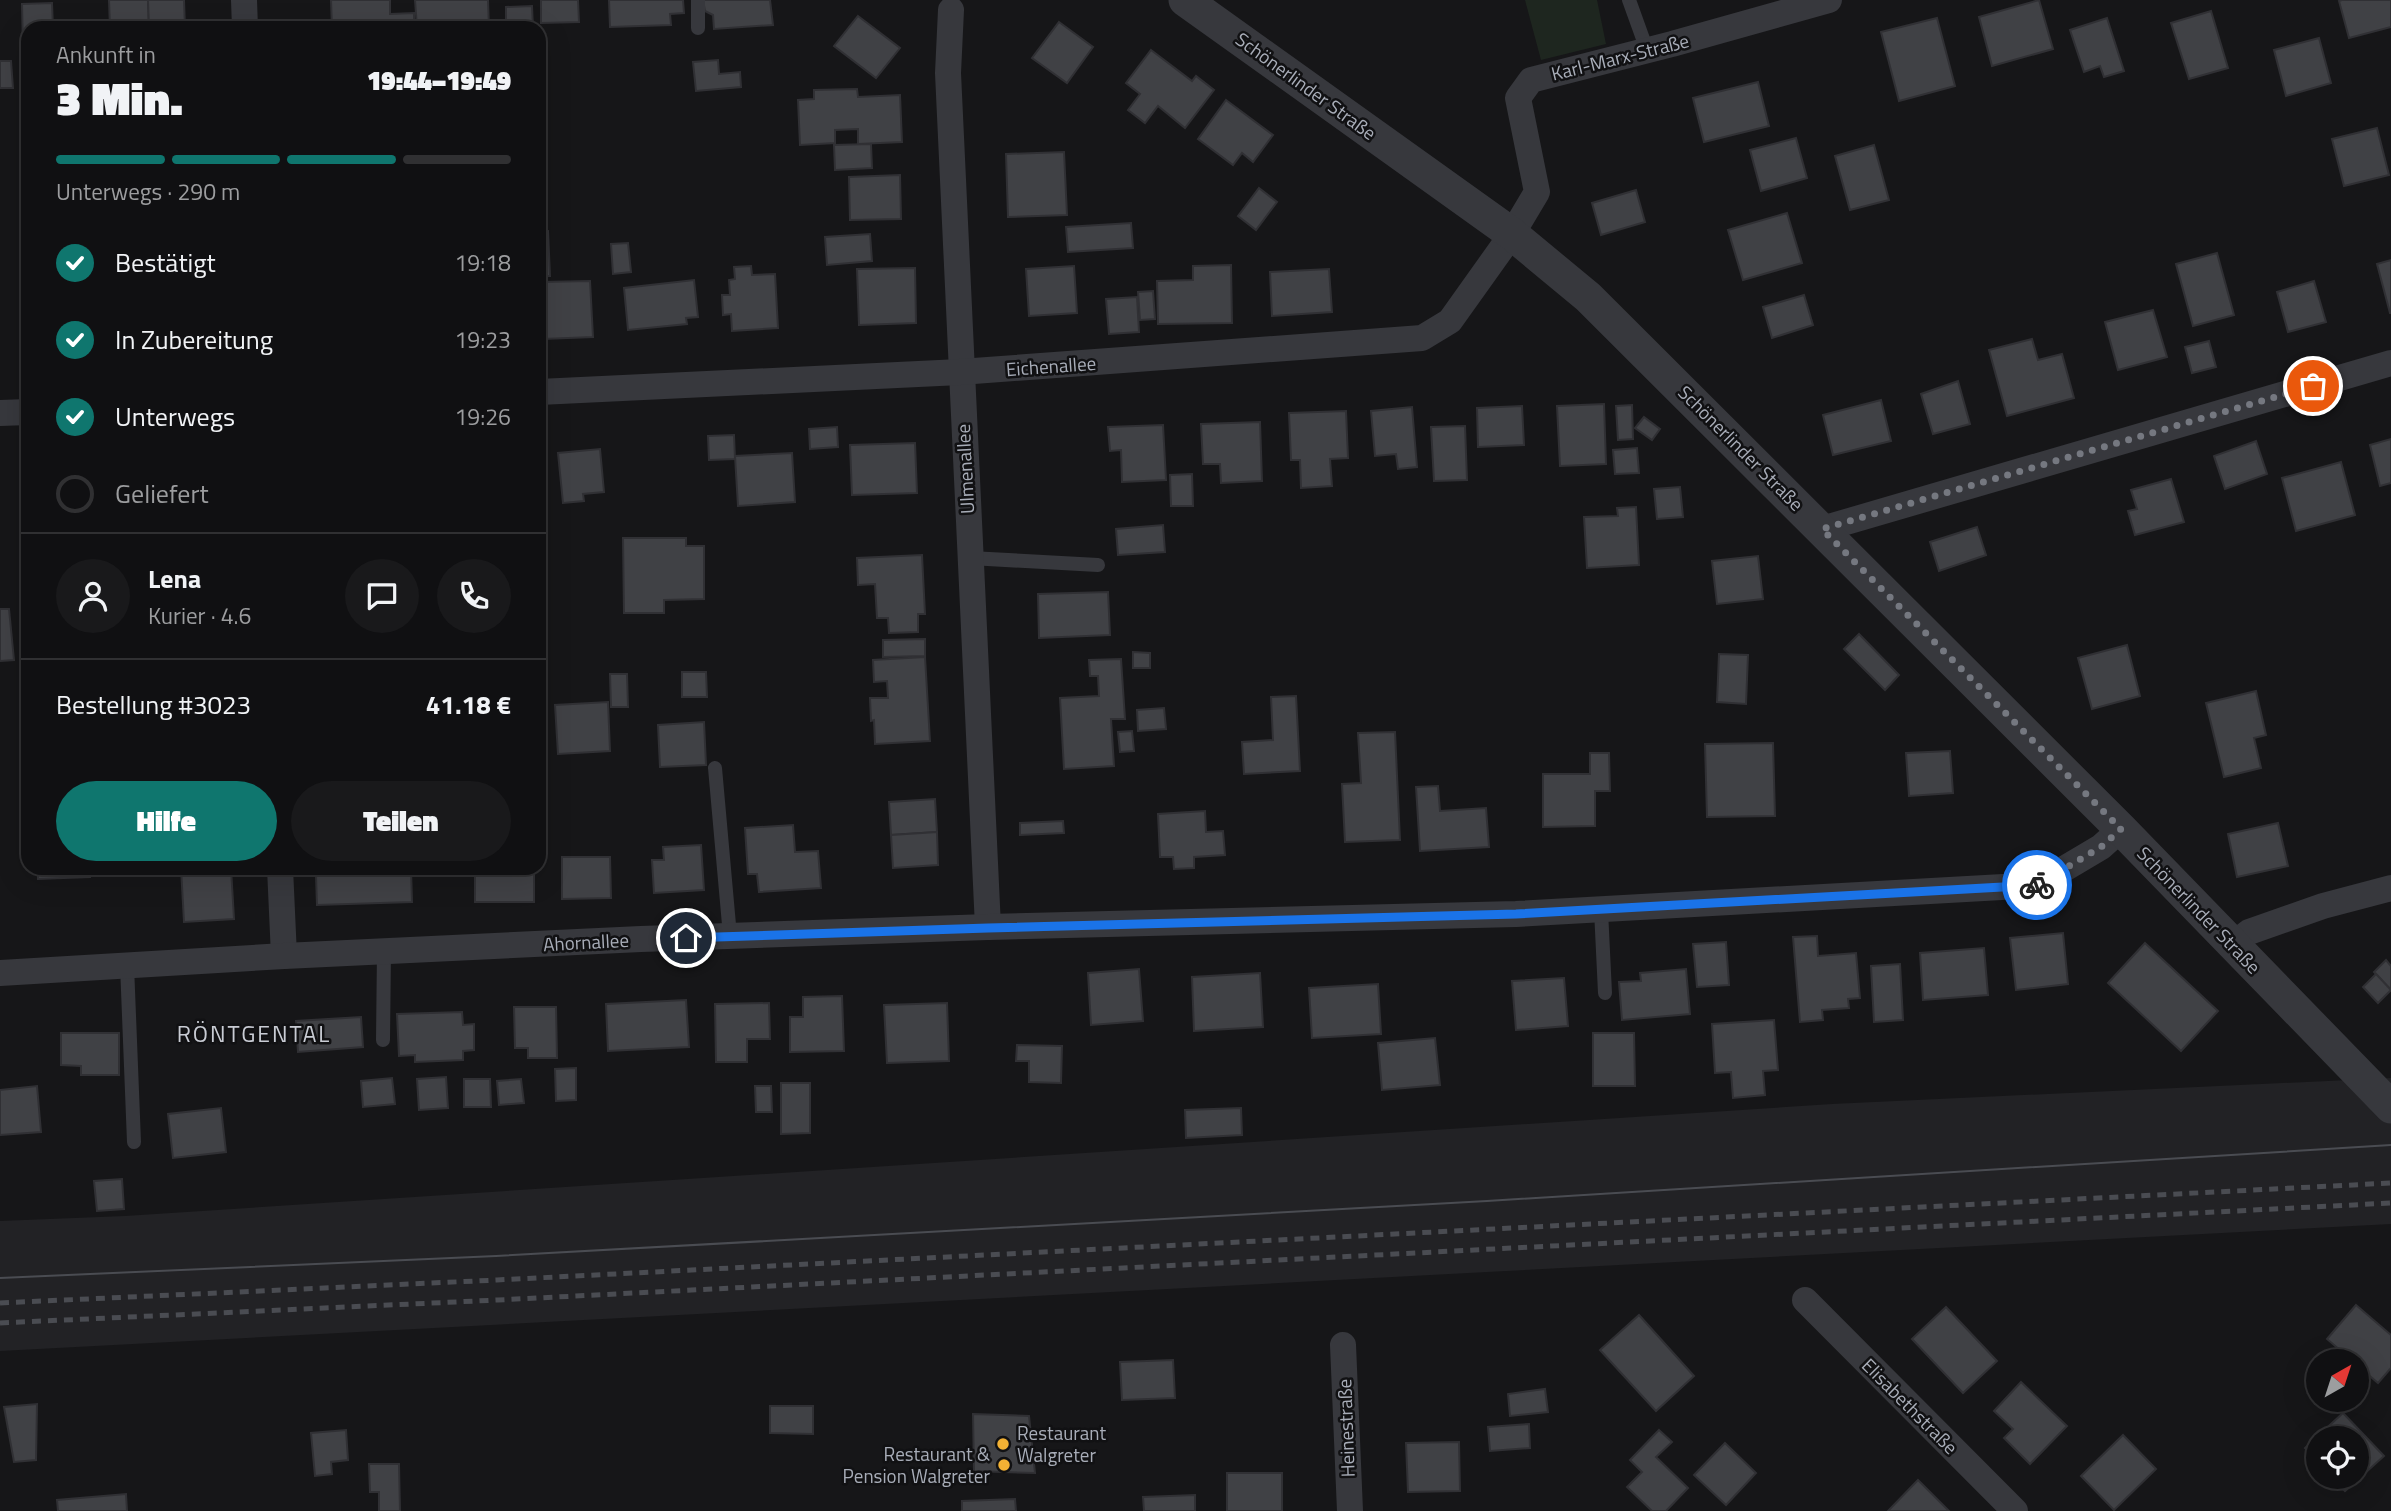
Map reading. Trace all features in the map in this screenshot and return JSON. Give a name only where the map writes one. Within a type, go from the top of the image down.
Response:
[{"type":"street","points":[[244,0],[245,21]]},
{"type":"street","name":"Schönerlinder Straße","points":[[1185,0],[1512,234],[1588,297],[2121,829],[2391,1107]]},
{"type":"street","name":"Karl-Marx-Straße","points":[[1512,234],[1537,191],[1518,98],[1531,80],[1829,0]]},
{"type":"street","name":"Ulmenallee","points":[[951,10],[948,73],[960,372],[988,928]]},
{"type":"street","name":"Eichenallee","points":[[546,392],[960,372],[1422,338],[1450,321],[1512,234]]},
{"type":"street","points":[[1822,529],[2391,363]]},
{"type":"street","points":[[0,413],[21,412]]},
{"type":"street","name":"Ahornallee","points":[[0,973],[284,956],[730,936],[1516,914],[2037,885],[2101,847],[2121,829]]},
{"type":"street","points":[[280,875],[284,956]]},
{"type":"street","points":[[2232,945],[2249,932],[2323,906],[2391,888]]},
{"type":"street","name":"Elisabethstraße","points":[[1805,1300],[2015,1511]]},
{"type":"street","name":"Heinestraße","points":[[1343,1345],[1350,1511]]},
{"type":"lane","points":[[698,0],[698,28]]},
{"type":"lane","points":[[1629,0],[1647,50]]},
{"type":"lane","points":[[970,558],[1098,565]]},
{"type":"lane","points":[[715,768],[730,936]]},
{"type":"lane","points":[[1601,909],[1605,993]]},
{"type":"lane","points":[[383,1040],[384,951]]},
{"type":"lane","points":[[127,965],[134,1142]]},
{"type":"shaded area","points":[[1525,0],[1597,0],[1606,44],[1541,60]]},
{"type":"shaded area","points":[[2391,1078],[2391,1224],[0,1351],[0,1221],[125,1216],[1832,1104]]},
{"type":"building","points":[[109,0],[148,0],[149,21],[110,21]]},
{"type":"building","points":[[148,0],[184,0],[185,21],[149,21]]},
{"type":"building","points":[[331,0],[390,0],[390,14],[414,13],[414,21],[332,21]]},
{"type":"building","points":[[415,0],[488,0],[489,21],[416,21]]},
{"type":"building","points":[[541,0],[578,0],[579,22],[541,21]]},
{"type":"building","points":[[609,0],[683,0],[684,13],[670,14],[671,25],[610,27]]},
{"type":"building","points":[[703,0],[770,0],[773,25],[714,29],[713,15],[705,11]]},
{"type":"building","points":[[2039,0],[2053,49],[1992,66],[1979,17]]},
{"type":"building","points":[[2391,0],[2391,27],[2349,38],[2339,1]]},
{"type":"building","points":[[52,3],[53,21],[22,21],[22,4]]},
{"type":"building","points":[[532,6],[533,21],[506,21],[506,7]]},
{"type":"building","points":[[2211,11],[2228,68],[2189,79],[2171,23]]},
{"type":"building","points":[[858,16],[900,48],[876,78],[834,46]]},
{"type":"building","points":[[1937,18],[1955,86],[1899,101],[1881,32]]},
{"type":"building","points":[[2107,18],[2124,71],[2104,77],[2100,66],[2084,72],[2070,30]]},
{"type":"building","points":[[1059,22],[1093,47],[1067,83],[1032,58]]},
{"type":"building","points":[[2319,38],[2331,83],[2286,96],[2274,50]]},
{"type":"building","points":[[1151,50],[1192,81],[1196,76],[1214,90],[1185,128],[1158,106],[1145,123],[1128,110],[1140,94],[1126,83]]},
{"type":"building","points":[[718,60],[719,74],[740,72],[741,87],[696,91],[693,62]]},
{"type":"building","points":[[0,61],[11,61],[13,88],[0,88]]},
{"type":"building","points":[[1758,82],[1769,126],[1704,142],[1693,98]]},
{"type":"building","points":[[857,89],[858,97],[900,95],[902,142],[858,144],[858,129],[835,130],[835,143],[800,145],[798,100],[814,99],[814,90]]},
{"type":"building","points":[[1226,100],[1273,135],[1253,162],[1242,153],[1233,165],[1198,139]]},
{"type":"building","points":[[2377,128],[2389,175],[2344,186],[2332,139]]},
{"type":"building","points":[[1796,138],[1807,178],[1761,191],[1750,150]]},
{"type":"building","points":[[871,144],[872,168],[835,170],[834,145]]},
{"type":"building","points":[[1874,145],[1889,200],[1850,210],[1835,156]]},
{"type":"building","points":[[1064,152],[1067,215],[1008,217],[1006,154]]},
{"type":"building","points":[[900,175],[901,219],[850,220],[849,177]]},
{"type":"building","points":[[1259,188],[1277,202],[1256,230],[1238,216]]},
{"type":"building","points":[[1636,190],[1645,222],[1601,235],[1592,203]]},
{"type":"building","points":[[1787,213],[1802,263],[1743,280],[1728,230]]},
{"type":"building","points":[[1131,223],[1133,248],[1068,252],[1066,227]]},
{"type":"building","points":[[548,231],[550,276],[546,276]]},
{"type":"building","points":[[870,234],[872,261],[827,265],[825,237]]},
{"type":"building","points":[[628,243],[631,272],[613,274],[611,244]]},
{"type":"building","points":[[2217,253],[2234,315],[2193,326],[2176,264]]},
{"type":"building","points":[[2391,260],[2391,313],[2390,313],[2377,264]]},
{"type":"building","points":[[1231,265],[1232,323],[1158,324],[1157,281],[1193,280],[1193,266]]},
{"type":"building","points":[[751,266],[752,275],[775,274],[778,328],[732,331],[731,314],[723,315],[722,295],[730,295],[729,280],[735,279],[734,267]]},
{"type":"building","points":[[1074,266],[1077,313],[1029,316],[1026,269]]},
{"type":"building","points":[[915,268],[916,323],[859,325],[857,269]]},
{"type":"building","points":[[1329,269],[1332,312],[1272,316],[1270,272]]},
{"type":"building","points":[[694,280],[698,317],[686,318],[687,324],[628,330],[624,288]]},
{"type":"building","points":[[590,281],[593,337],[546,339],[546,282]]},
{"type":"building","points":[[2314,281],[2326,322],[2288,332],[2277,292]]},
{"type":"building","points":[[1153,291],[1155,319],[1140,320],[1138,292]]},
{"type":"building","points":[[1804,295],[1813,325],[1772,338],[1763,307]]},
{"type":"building","points":[[1137,297],[1139,332],[1109,334],[1106,299]]},
{"type":"building","points":[[2153,310],[2167,357],[2118,370],[2105,322]]},
{"type":"building","points":[[2032,339],[2038,360],[2062,354],[2074,398],[2007,416],[1989,350]]},
{"type":"building","points":[[2209,341],[2216,367],[2192,373],[2185,347]]},
{"type":"building","points":[[1958,381],[1970,424],[1933,434],[1921,394]]},
{"type":"building","points":[[1881,400],[1891,441],[1833,455],[1823,415]]},
{"type":"building","points":[[1604,404],[1606,464],[1560,466],[1557,406]]},
{"type":"building","points":[[1632,405],[1633,439],[1618,440],[1616,406]]},
{"type":"building","points":[[1522,406],[1524,445],[1478,447],[1477,408]]},
{"type":"building","points":[[1412,407],[1417,467],[1398,469],[1396,454],[1375,456],[1371,411]]},
{"type":"building","points":[[1346,411],[1348,458],[1330,459],[1332,486],[1301,488],[1300,460],[1291,460],[1289,413]]},
{"type":"building","points":[[1644,417],[1660,429],[1652,440],[1635,428]]},
{"type":"building","points":[[1260,422],[1262,481],[1221,483],[1220,464],[1203,464],[1201,424]]},
{"type":"building","points":[[1163,425],[1166,480],[1122,482],[1121,450],[1110,451],[1108,427]]},
{"type":"building","points":[[1465,426],[1467,480],[1434,481],[1431,427]]},
{"type":"building","points":[[837,427],[838,447],[810,449],[809,429]]},
{"type":"building","points":[[734,435],[735,459],[709,460],[708,436]]},
{"type":"building","points":[[2391,439],[2391,483],[2380,486],[2370,445]]},
{"type":"building","points":[[2256,441],[2267,474],[2225,489],[2214,456]]},
{"type":"building","points":[[915,443],[917,493],[852,495],[850,445]]},
{"type":"building","points":[[1637,448],[1639,473],[1615,474],[1613,450]]},
{"type":"building","points":[[600,449],[604,492],[583,494],[584,501],[563,503],[558,453]]},
{"type":"building","points":[[792,453],[795,502],[738,506],[735,456]]},
{"type":"building","points":[[2341,462],[2355,515],[2296,531],[2282,478]]},
{"type":"building","points":[[1192,474],[1193,506],[1171,506],[1170,475]]},
{"type":"building","points":[[2171,479],[2184,522],[2135,535],[2128,511],[2137,509],[2131,490]]},
{"type":"building","points":[[1680,487],[1683,517],[1657,519],[1654,489]]},
{"type":"building","points":[[1636,507],[1639,565],[1587,568],[1584,517],[1618,516],[1617,508]]},
{"type":"building","points":[[1163,525],[1165,552],[1118,555],[1116,529]]},
{"type":"building","points":[[1977,527],[1986,555],[1939,571],[1930,542]]},
{"type":"building","points":[[623,538],[686,538],[686,546],[704,546],[704,599],[664,600],[664,613],[624,613]]},
{"type":"building","points":[[922,555],[925,614],[918,614],[918,632],[889,633],[888,618],[877,618],[875,584],[858,585],[857,558]]},
{"type":"building","points":[[1758,556],[1763,599],[1717,604],[1712,561]]},
{"type":"building","points":[[1108,592],[1110,635],[1039,638],[1038,594]]},
{"type":"building","points":[[0,609],[9,609],[14,660],[0,661]]},
{"type":"building","points":[[1859,634],[1899,675],[1885,690],[1844,649]]},
{"type":"building","points":[[925,639],[925,656],[883,657],[883,640]]},
{"type":"building","points":[[2127,645],[2140,696],[2092,709],[2078,658]]},
{"type":"building","points":[[1133,652],[1150,653],[1150,668],[1133,668]]},
{"type":"building","points":[[1719,654],[1748,655],[1746,704],[1717,702]]},
{"type":"building","points":[[925,657],[930,741],[875,744],[870,698],[888,698],[887,681],[874,682],[873,660]]},
{"type":"building","points":[[1121,659],[1125,719],[1111,719],[1114,766],[1064,769],[1060,698],[1099,696],[1098,676],[1090,676],[1089,660]]},
{"type":"building","points":[[682,672],[706,672],[707,697],[682,697]]},
{"type":"building","points":[[610,674],[627,674],[628,707],[611,707]]},
{"type":"building","points":[[2256,691],[2266,735],[2254,738],[2261,768],[2224,777],[2206,703]]},
{"type":"building","points":[[1296,696],[1300,771],[1244,774],[1242,742],[1273,740],[1271,697]]},
{"type":"building","points":[[608,702],[610,751],[558,754],[555,705]]},
{"type":"building","points":[[1164,708],[1166,729],[1138,731],[1137,710]]},
{"type":"building","points":[[704,722],[706,765],[660,767],[658,725]]},
{"type":"building","points":[[1132,731],[1134,751],[1120,752],[1118,732]]},
{"type":"building","points":[[1395,732],[1400,840],[1345,842],[1342,784],[1361,783],[1358,733]]},
{"type":"building","points":[[1773,743],[1775,816],[1707,817],[1705,744]]},
{"type":"building","points":[[1950,751],[1953,793],[1909,796],[1906,753]]},
{"type":"building","points":[[1590,753],[1609,753],[1610,791],[1595,791],[1595,826],[1543,827],[1543,774],[1590,774]]},
{"type":"building","points":[[1438,786],[1440,811],[1486,808],[1489,847],[1420,851],[1416,787]]},
{"type":"building","points":[[935,799],[937,832],[891,835],[889,802]]},
{"type":"building","points":[[1205,811],[1206,832],[1223,831],[1225,855],[1194,857],[1194,868],[1174,869],[1173,857],[1160,857],[1158,814]]},
{"type":"building","points":[[1063,821],[1064,833],[1020,835],[1020,823]]},
{"type":"building","points":[[2278,823],[2288,866],[2237,877],[2228,834]]},
{"type":"building","points":[[793,825],[795,852],[818,851],[821,888],[759,892],[757,874],[748,874],[745,828]]},
{"type":"building","points":[[937,832],[938,865],[893,868],[891,835]]},
{"type":"building","points":[[701,845],[704,890],[654,893],[652,860],[664,860],[663,847]]},
{"type":"building","points":[[562,857],[610,857],[611,898],[562,899]]},
{"type":"building","points":[[38,875],[90,875],[90,877],[38,879]]},
{"type":"building","points":[[181,875],[231,875],[234,919],[184,922]]},
{"type":"building","points":[[411,875],[412,902],[317,905],[316,876]]},
{"type":"building","points":[[475,875],[534,875],[534,902],[475,902]]},
{"type":"building","points":[[2063,933],[2068,984],[2016,990],[2010,938]]},
{"type":"building","points":[[1817,936],[1818,956],[1856,953],[1860,998],[1848,999],[1849,1008],[1822,1010],[1823,1020],[1800,1022],[1793,937]]},
{"type":"building","points":[[1726,942],[1729,985],[1697,987],[1693,944]]},
{"type":"building","points":[[2145,943],[2218,1011],[2181,1051],[2108,983]]},
{"type":"building","points":[[1984,948],[1988,995],[1923,1000],[1920,953]]},
{"type":"building","points":[[2386,960],[2391,966],[2391,990],[2374,972]]},
{"type":"building","points":[[1900,964],[1903,1020],[1874,1022],[1871,966]]},
{"type":"building","points":[[1139,969],[1143,1021],[1091,1025],[1088,973]]},
{"type":"building","points":[[1686,969],[1690,1014],[1622,1020],[1619,982],[1641,981],[1640,973]]},
{"type":"building","points":[[1260,973],[1263,1027],[1194,1031],[1192,977]]},
{"type":"building","points":[[2376,974],[2391,990],[2378,1003],[2363,987]]},
{"type":"building","points":[[1564,978],[1568,1026],[1516,1030],[1512,981]]},
{"type":"building","points":[[1378,984],[1381,1034],[1312,1038],[1309,988]]},
{"type":"building","points":[[842,996],[844,1051],[790,1052],[790,1017],[803,1017],[803,997]]},
{"type":"building","points":[[686,1000],[689,1047],[608,1051],[606,1004]]},
{"type":"building","points":[[769,1003],[770,1039],[747,1039],[747,1062],[716,1062],[715,1004]]},
{"type":"building","points":[[947,1003],[949,1061],[887,1063],[884,1005]]},
{"type":"building","points":[[514,1007],[556,1007],[557,1058],[528,1058],[528,1048],[515,1048]]},
{"type":"building","points":[[462,1012],[463,1025],[474,1024],[474,1050],[463,1051],[463,1060],[415,1062],[415,1055],[399,1056],[397,1014]]},
{"type":"building","points":[[361,1017],[363,1047],[298,1052],[296,1021]]},
{"type":"building","points":[[1774,1020],[1778,1070],[1763,1071],[1765,1095],[1733,1098],[1731,1072],[1715,1073],[1712,1024]]},
{"type":"building","points":[[61,1033],[119,1033],[119,1075],[81,1075],[81,1066],[61,1065]]},
{"type":"building","points":[[1593,1033],[1634,1033],[1635,1086],[1593,1086]]},
{"type":"building","points":[[1435,1038],[1440,1085],[1382,1090],[1378,1043]]},
{"type":"building","points":[[1017,1045],[1062,1046],[1061,1083],[1029,1082],[1029,1061],[1016,1061]]},
{"type":"building","points":[[576,1068],[576,1100],[556,1101],[555,1069]]},
{"type":"building","points":[[446,1077],[448,1108],[419,1110],[417,1079]]},
{"type":"building","points":[[392,1078],[395,1104],[363,1107],[361,1081]]},
{"type":"building","points":[[464,1079],[490,1079],[491,1107],[464,1107]]},
{"type":"building","points":[[521,1079],[524,1103],[499,1105],[497,1081]]},
{"type":"building","points":[[781,1083],[810,1083],[810,1133],[781,1134]]},
{"type":"building","points":[[37,1086],[41,1132],[0,1135],[0,1090]]},
{"type":"building","points":[[755,1086],[771,1086],[772,1112],[756,1112]]},
{"type":"building","points":[[221,1108],[226,1152],[173,1158],[168,1114]]},
{"type":"building","points":[[1241,1108],[1242,1135],[1186,1138],[1185,1110]]},
{"type":"building","points":[[122,1179],[124,1209],[97,1211],[94,1181]]},
{"type":"building","points":[[2356,1305],[2391,1335],[2391,1368],[2378,1383],[2370,1376],[2370,1349],[2339,1349],[2327,1339]]},
{"type":"building","points":[[1946,1307],[1997,1361],[1963,1393],[1912,1339]]},
{"type":"building","points":[[1639,1315],[1694,1376],[1656,1411],[1600,1350]]},
{"type":"building","points":[[1173,1360],[1175,1398],[1122,1400],[1120,1362]]},
{"type":"building","points":[[2021,1382],[2067,1426],[2030,1464],[2004,1438],[2013,1429],[1994,1411]]},
{"type":"building","points":[[1545,1389],[1548,1412],[1510,1416],[1508,1394]]},
{"type":"building","points":[[37,1404],[36,1460],[14,1462],[4,1407]]},
{"type":"building","points":[[770,1406],[813,1406],[813,1434],[770,1433]]},
{"type":"building","points":[[2343,1413],[2355,1426],[2329,1426]]},
{"type":"building","name":"Restaurant Walgreter","points":[[973,1414],[1029,1416],[1035,1473],[974,1471]]},
{"type":"building","points":[[1529,1424],[1530,1448],[1490,1451],[1488,1427]]},
{"type":"building","points":[[346,1430],[348,1460],[331,1462],[332,1474],[315,1476],[311,1433]]},
{"type":"building","points":[[1659,1430],[1672,1442],[1656,1457],[1688,1488],[1666,1511],[1652,1511],[1627,1487],[1642,1472],[1630,1460]]},
{"type":"building","points":[[2123,1435],[2156,1469],[2114,1510],[2081,1476]]},
{"type":"building","points":[[2369,1440],[2384,1456],[2369,1469]]},
{"type":"building","points":[[1459,1442],[1460,1491],[1408,1492],[1406,1443]]},
{"type":"building","points":[[1725,1443],[1756,1473],[1726,1505],[1694,1475]]},
{"type":"building","points":[[369,1464],[399,1464],[400,1511],[379,1511],[379,1492],[370,1492]]},
{"type":"building","points":[[1227,1473],[1282,1473],[1282,1511],[1227,1511]]},
{"type":"building","points":[[1918,1480],[1949,1511],[1888,1511]]},
{"type":"building","points":[[126,1494],[127,1511],[58,1511],[57,1500]]},
{"type":"building","points":[[1195,1495],[1195,1511],[1144,1511],[1143,1497]]},
{"type":"building","points":[[1015,1499],[1016,1511],[962,1511],[962,1501]]},
{"type":"tram line","points":[[0,1278],[496,1256],[1487,1201],[2391,1145]]},
{"type":"railway","points":[[0,1303],[2391,1183]]},
{"type":"railway","points":[[0,1323],[2391,1203]]},
{"type":"way so far","points":[[2037,885],[2101,847],[2121,829],[1822,529],[2313,386]]},
{"type":"place","name":"Restaurant Walgreter","points":[[1003,1444]]},
{"type":"place","name":"Restaurant & Pension Walgreter","points":[[1004,1465]]},
{"type":"district","name":"RÖNTGENTAL","points":[[254,1034]]},
{"type":"route","points":[[686,938],[1516,914],[2037,885]]}]
